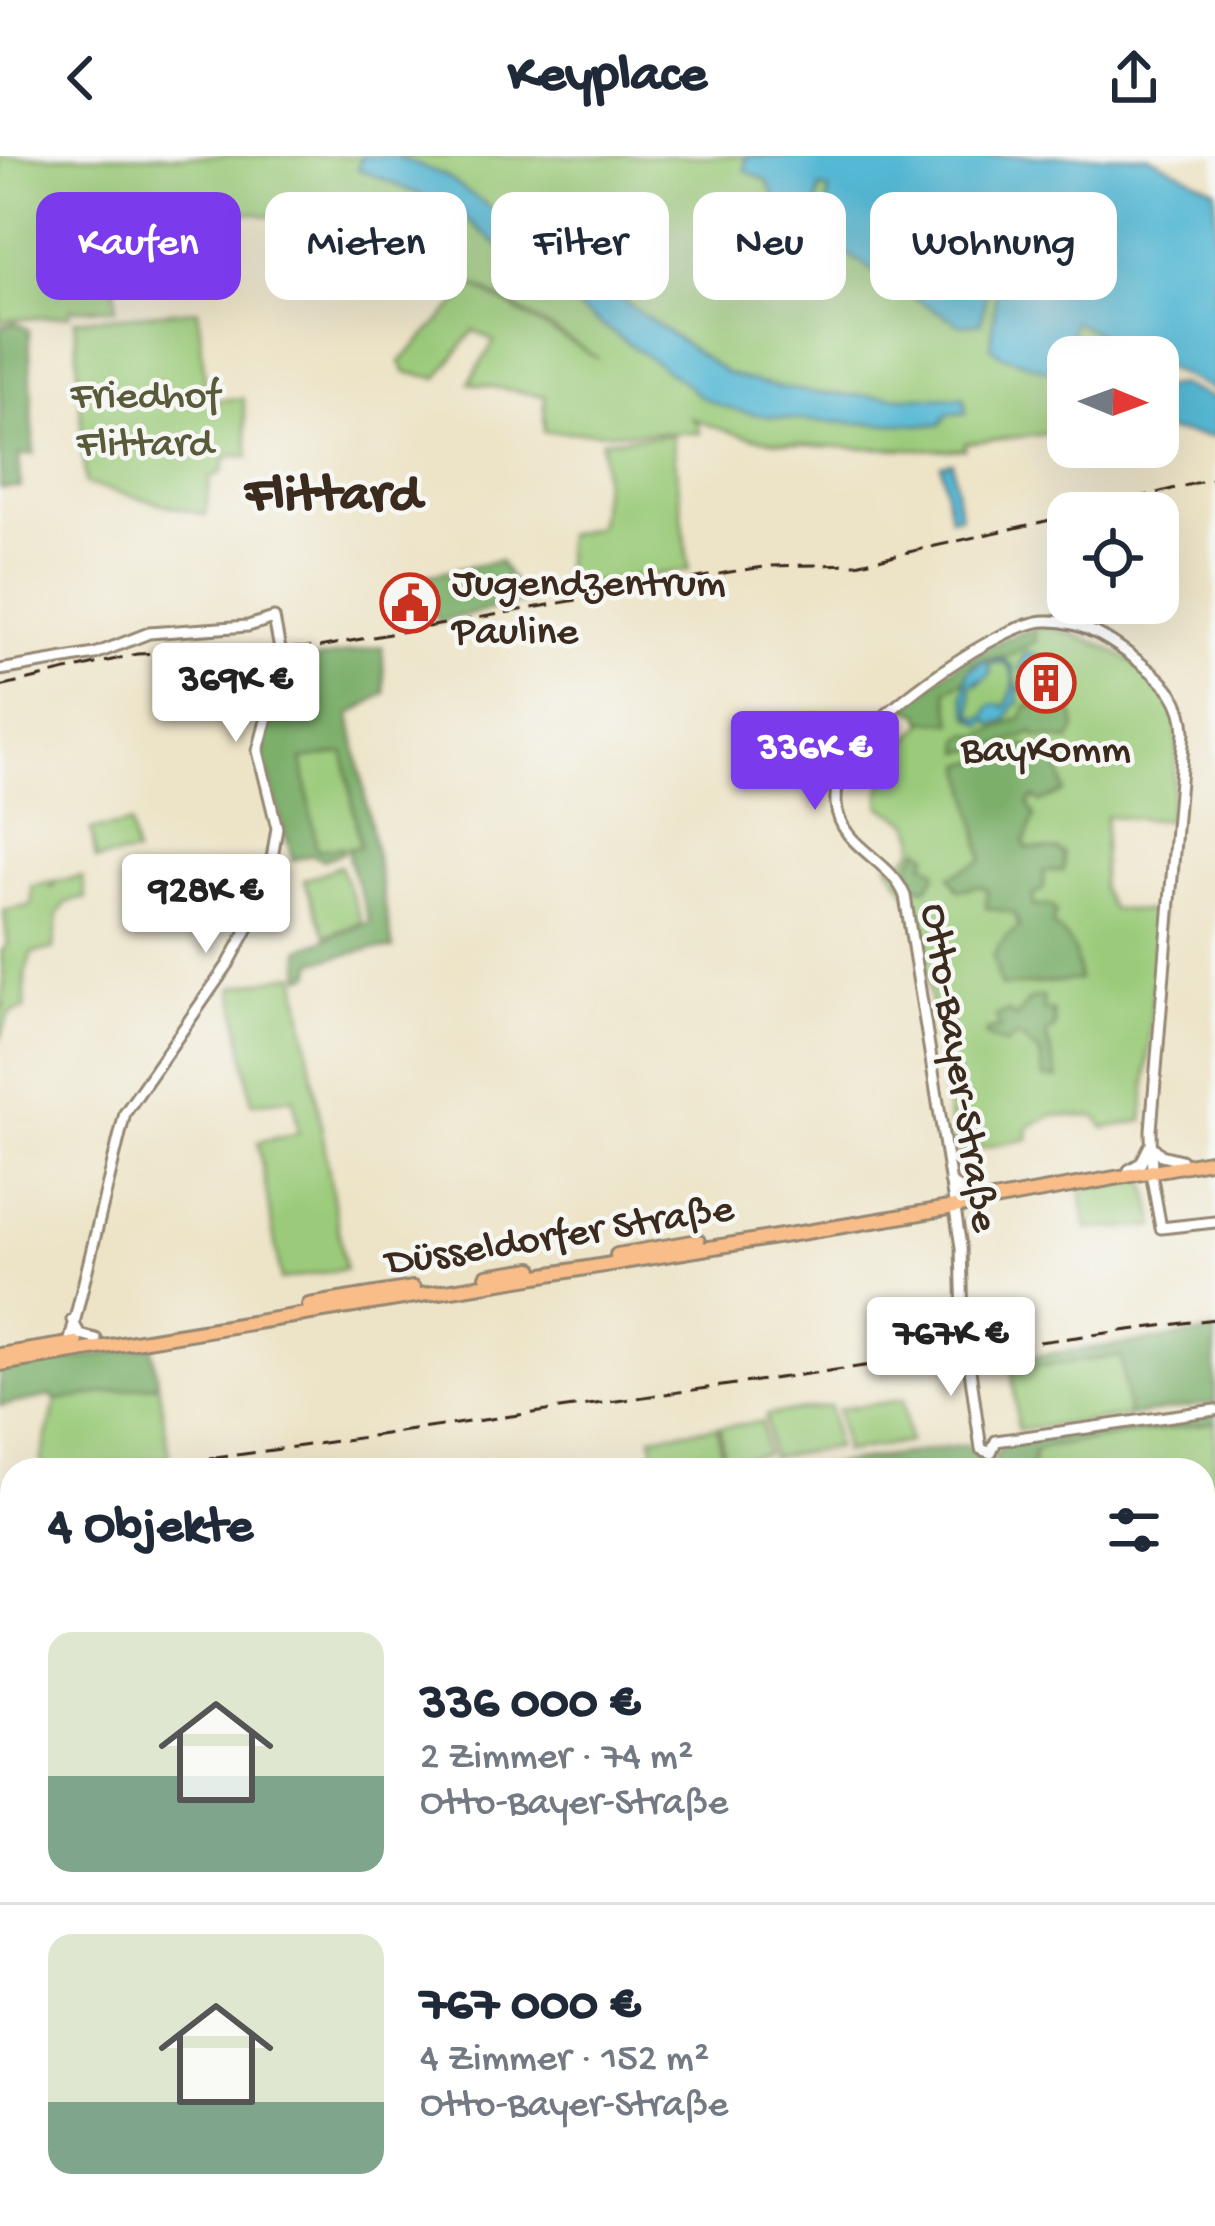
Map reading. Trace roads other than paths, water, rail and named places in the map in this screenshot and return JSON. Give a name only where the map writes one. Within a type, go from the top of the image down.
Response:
[{"type":"main road","points":[[1152,1169],[1215,1157]]},
{"type":"main road","points":[[1152,1169],[1215,1157]]},
{"type":"main road","name":"Düsseldorfer Straße","points":[[0,1355],[492,1280],[1152,1169]]},
{"type":"main road","name":"Düsseldorfer Straße","points":[[975,1200],[1152,1169]]},
{"type":"main road","name":"Düsseldorfer Straße","points":[[708,1244],[933,1211],[953,1204]]},
{"type":"main road","name":"Düsseldorfer Straße","points":[[0,1364],[96,1340],[492,1280]]},
{"type":"street","points":[[0,670],[95,654],[149,633],[248,626],[274,618],[282,647],[258,751],[278,828],[270,870],[256,913],[229,963],[127,1108],[68,1348]]},
{"type":"street","name":"Otto-Bayer-Straße","points":[[1118,648],[1079,626],[1041,621],[1004,634],[925,684],[869,731],[847,760],[836,790],[838,813],[847,833],[890,871],[904,896],[957,1229],[980,1447],[986,1453],[993,1451],[996,1441],[1215,1410]]},
{"type":"street","points":[[1004,634],[1040,625],[1065,626],[1118,648],[1166,684],[1177,700],[1184,728],[1150,1142],[1161,1228],[1215,1222]]},
{"type":"street","points":[[1150,1142],[1161,1156],[1181,1160]]},
{"type":"street","points":[[1129,1170],[1144,1160],[1150,1142]]},
{"type":"street","points":[[933,1211],[957,1229],[975,1200],[950,1181]]},
{"type":"street","points":[[72,1320],[80,1335],[96,1340]]},
{"type":"water","points":[[361,156],[394,156],[444,175],[491,208],[491,239],[467,219],[467,192],[414,192],[358,169]]},
{"type":"water","points":[[746,156],[1148,156],[1215,189],[1215,391],[1179,374],[1179,336],[1103,336],[1073,321],[1070,336],[1047,336],[1047,370],[991,347],[995,300],[1117,300],[1117,192],[870,192],[870,268],[846,254],[846,192],[820,188],[819,192],[772,192],[767,181],[745,170]]},
{"type":"water","points":[[566,300],[622,300],[726,373],[755,382],[814,392],[964,398],[966,413],[948,414],[940,425],[806,420],[734,410],[706,400]]},
{"type":"water","points":[[918,300],[985,300],[981,323],[962,325]]},
{"type":"water","points":[[1179,385],[1215,399],[1215,437],[1179,433]]},
{"type":"water","points":[[952,462],[960,516],[950,517],[941,464]]},
{"type":"water","points":[[1029,652],[1045,658],[1041,664],[1032,662],[1027,693],[1018,690],[1019,704],[1014,704],[1007,720],[994,725],[988,720],[983,725],[970,717],[964,695],[969,670],[982,662],[1004,659],[1013,667],[1017,688],[1025,687],[1023,656]],"holes":[[[1004,662],[1014,684],[1005,707],[990,706],[985,717],[973,717],[971,685],[991,673],[989,664]]]},
{"type":"railway","points":[[1161,492],[1215,478]]},
{"type":"railway","points":[[0,687],[137,654],[318,647],[730,572],[856,564],[1047,521]]},
{"type":"railway","points":[[215,1458],[1215,1319]]},
{"type":"place","name":"Jugendzentrum Pauline","points":[[410,603]]},
{"type":"place","name":"BayKomm","points":[[1046,683]]},
{"type":"district","name":"Flittard","points":[[333,489]]},
{"type":"park label","name":"Friedhof Flittard","points":[[145,415]]}]
